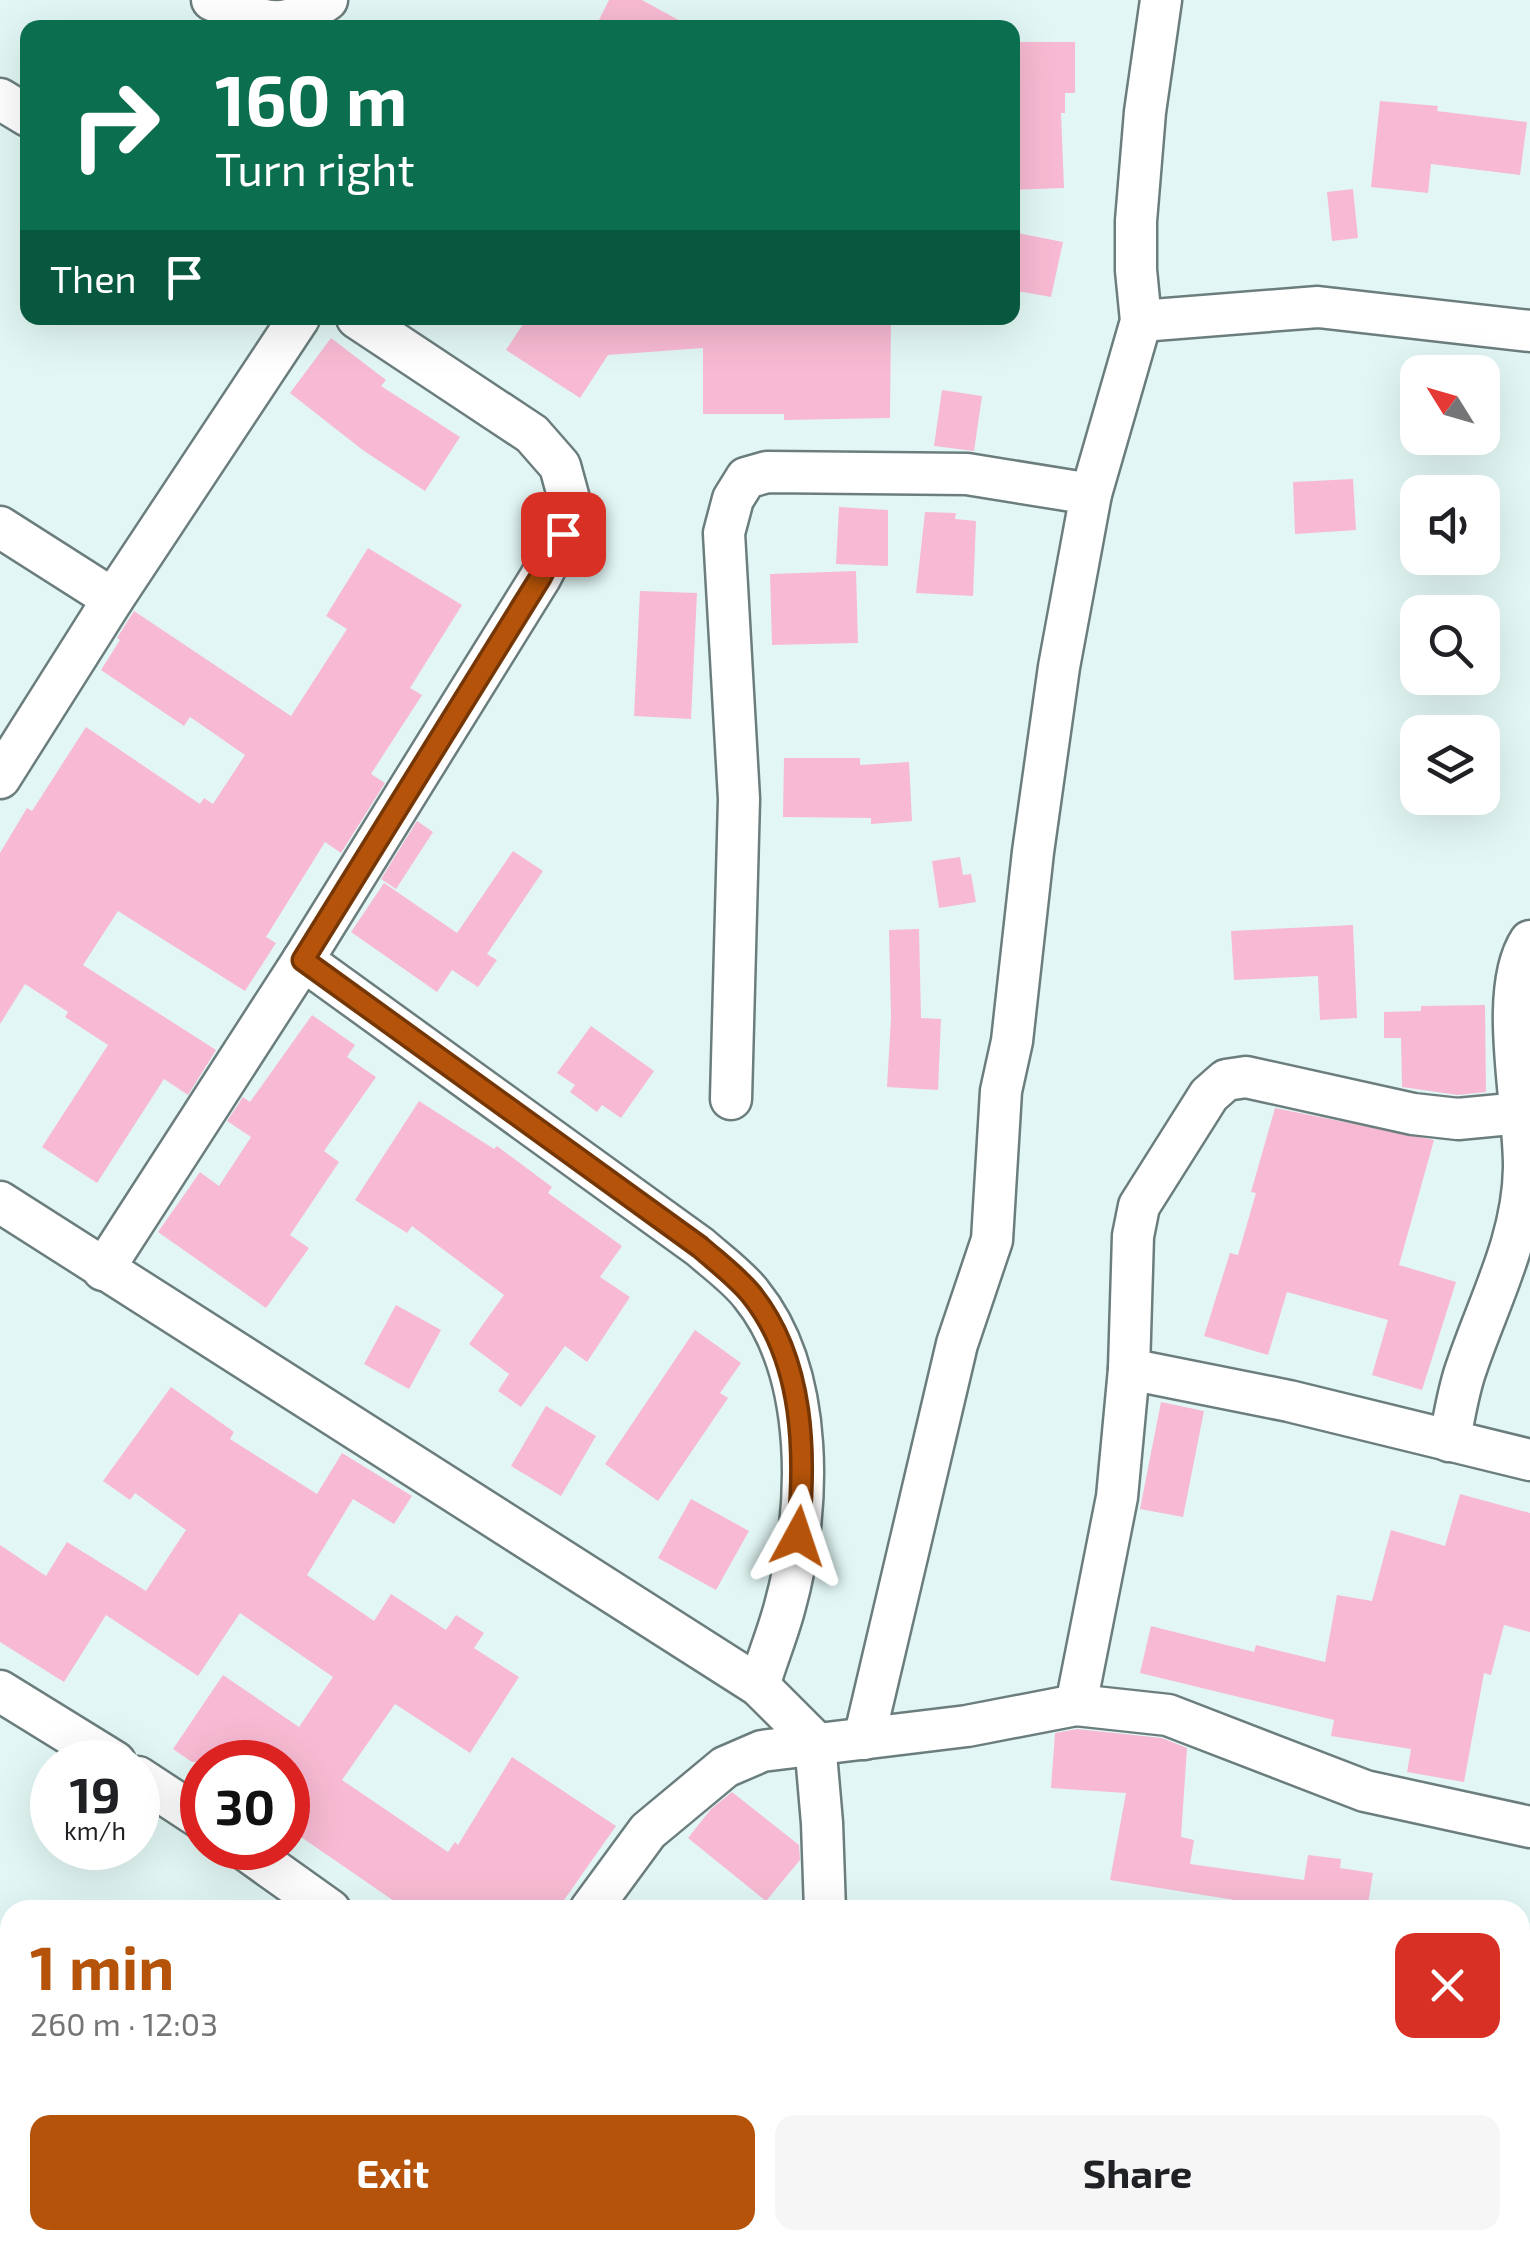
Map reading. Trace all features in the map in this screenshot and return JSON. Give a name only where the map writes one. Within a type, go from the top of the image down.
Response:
[{"type":"street","points":[[212,0],[261,20]]},
{"type":"street","points":[[291,20],[327,0]]},
{"type":"street","points":[[864,1739],[958,1344],[992,1240],[1001,1092],[1012,1041],[1032,852],[1059,667],[1091,494],[1141,321],[1136,220],[1145,112],[1161,0]]},
{"type":"street","points":[[1141,321],[1318,307],[1530,331]]},
{"type":"street","points":[[0,778],[294,325]]},
{"type":"street","points":[[104,1270],[303,960],[540,578],[563,534],[569,499],[560,466],[532,434],[368,325]]},
{"type":"street","points":[[731,1098],[739,799],[724,533],[733,499],[746,478],[767,472],[967,474],[1091,494]]},
{"type":"street","points":[[0,526],[113,599]]},
{"type":"street","points":[[1449,1441],[1465,1372],[1508,1260],[1522,1208],[1524,1167],[1515,1020],[1517,972],[1530,942]]},
{"type":"street","points":[[303,960],[700,1247],[751,1294],[781,1344],[796,1400],[804,1474],[786,1604],[758,1686]]},
{"type":"street","points":[[1076,1705],[1117,1497],[1130,1369],[1133,1236],[1139,1206],[1209,1095],[1226,1080],[1246,1077],[1412,1114],[1458,1118],[1521,1113]]},
{"type":"street","points":[[0,1202],[758,1686],[815,1742],[825,1900]]},
{"type":"street","points":[[1130,1369],[1289,1401],[1530,1460]]},
{"type":"street","points":[[0,1691],[79,1740]]},
{"type":"street","points":[[597,1900],[648,1831],[725,1766],[762,1750],[967,1726],[1076,1705],[1168,1715],[1365,1791],[1530,1826]]},
{"type":"street","points":[[274,1870],[316,1900]]},
{"type":"building","points":[[609,0],[642,0],[678,20],[599,20]]},
{"type":"building","points":[[1020,42],[1075,42],[1075,93],[1065,93],[1065,113],[1061,113],[1064,188],[1020,190]]},
{"type":"building","points":[[1380,101],[1438,106],[1437,111],[1527,122],[1520,175],[1431,164],[1428,193],[1371,187]]},
{"type":"building","points":[[1353,189],[1358,238],[1332,241],[1327,192]]},
{"type":"building","points":[[1020,234],[1063,242],[1051,297],[1020,291]]},
{"type":"building","points":[[522,325],[891,325],[890,418],[784,420],[784,414],[703,414],[703,348],[608,355],[580,398],[506,350]]},
{"type":"building","points":[[331,338],[386,380],[381,386],[460,437],[425,491],[364,451],[290,393]]},
{"type":"building","points":[[942,390],[982,396],[974,451],[934,446]]},
{"type":"building","points":[[1353,479],[1356,530],[1295,534],[1293,482]]},
{"type":"building","points":[[839,507],[888,510],[888,566],[836,564]]},
{"type":"building","points":[[925,512],[956,513],[955,519],[976,521],[973,596],[916,593]]},
{"type":"building","points":[[368,548],[462,605],[410,688],[422,695],[371,774],[385,783],[341,853],[325,842],[266,937],[276,943],[245,991],[118,911],[83,965],[216,1050],[188,1095],[164,1079],[97,1183],[42,1147],[108,1045],[25,984],[0,1024],[0,853],[27,808],[32,811],[86,727],[200,804],[204,798],[213,804],[245,755],[190,717],[184,726],[101,670],[134,611],[291,716],[347,629],[326,616]]},
{"type":"building","points":[[856,571],[858,643],[772,645],[770,574]]},
{"type":"building","points":[[640,591],[697,593],[691,719],[634,716]]},
{"type":"building","points":[[784,758],[860,758],[860,765],[909,762],[912,821],[871,824],[871,818],[783,817]]},
{"type":"building","points":[[417,821],[433,832],[396,889],[381,879]]},
{"type":"building","points":[[513,851],[543,871],[487,954],[497,960],[478,987],[452,970],[437,992],[351,932],[384,883],[457,933]]},
{"type":"building","points":[[960,857],[963,875],[971,874],[976,902],[939,908],[932,861]]},
{"type":"building","points":[[1353,925],[1357,1018],[1320,1020],[1318,976],[1234,980],[1231,931]]},
{"type":"building","points":[[919,929],[921,1018],[941,1019],[938,1090],[887,1087],[891,1017],[889,930]]},
{"type":"building","points":[[1485,1005],[1486,1092],[1458,1095],[1402,1087],[1401,1038],[1384,1038],[1384,1012],[1421,1011],[1421,1006]]},
{"type":"building","points":[[312,1015],[355,1045],[347,1057],[376,1077],[324,1151],[339,1162],[290,1235],[309,1248],[266,1308],[158,1232],[200,1172],[219,1186],[251,1137],[227,1121],[243,1097],[250,1102]]},
{"type":"building","points":[[591,1026],[654,1071],[621,1118],[602,1105],[597,1112],[570,1092],[575,1085],[557,1073]]},
{"type":"building","points":[[419,1101],[494,1149],[497,1146],[552,1187],[548,1193],[622,1246],[600,1277],[630,1297],[587,1362],[565,1346],[521,1407],[498,1391],[509,1374],[469,1344],[504,1295],[412,1226],[407,1233],[355,1200]]},
{"type":"building","points":[[1275,1108],[1434,1140],[1399,1265],[1456,1282],[1422,1390],[1372,1375],[1388,1320],[1287,1292],[1268,1355],[1204,1336],[1230,1253],[1238,1255]]},
{"type":"building","points":[[396,1305],[441,1330],[409,1389],[364,1364]]},
{"type":"building","points":[[695,1330],[741,1363],[720,1393],[728,1398],[658,1501],[605,1464]]},
{"type":"building","points":[[171,1387],[234,1432],[230,1439],[317,1494],[342,1453],[412,1496],[394,1524],[353,1499],[307,1575],[374,1621],[391,1594],[446,1630],[456,1615],[484,1633],[474,1648],[519,1677],[470,1753],[395,1704],[342,1780],[448,1852],[455,1842],[458,1845],[512,1757],[616,1826],[564,1900],[392,1900],[310,1843],[310,1740],[180,1740],[180,1754],[173,1749],[223,1675],[299,1727],[333,1677],[240,1613],[198,1676],[106,1615],[64,1682],[0,1642],[0,1545],[46,1576],[67,1542],[146,1591],[186,1530],[135,1493],[130,1500],[103,1481]]},
{"type":"building","points":[[1161,1402],[1204,1411],[1183,1517],[1140,1509]]},
{"type":"building","points":[[546,1406],[596,1436],[561,1496],[511,1466]]},
{"type":"building","points":[[1460,1494],[1530,1513],[1530,1632],[1504,1625],[1491,1675],[1484,1673],[1464,1782],[1407,1772],[1411,1749],[1331,1736],[1334,1720],[1140,1673],[1151,1626],[1254,1652],[1256,1645],[1325,1662],[1337,1595],[1372,1601],[1391,1530],[1445,1546]]},
{"type":"building","points":[[691,1499],[749,1531],[716,1590],[658,1558]]},
{"type":"building","points":[[1077,1729],[1162,1738],[1187,1748],[1181,1837],[1194,1840],[1190,1864],[1304,1880],[1308,1855],[1341,1859],[1340,1868],[1373,1873],[1369,1900],[1235,1900],[1110,1880],[1126,1793],[1051,1788],[1055,1733]]},
{"type":"building","points":[[732,1792],[799,1845],[800,1860],[767,1900],[688,1838],[711,1809]]},
{"type":"route","points":[[563,534],[540,578],[303,960],[700,1247],[751,1294],[781,1344],[796,1400],[804,1474],[798,1536]]}]
